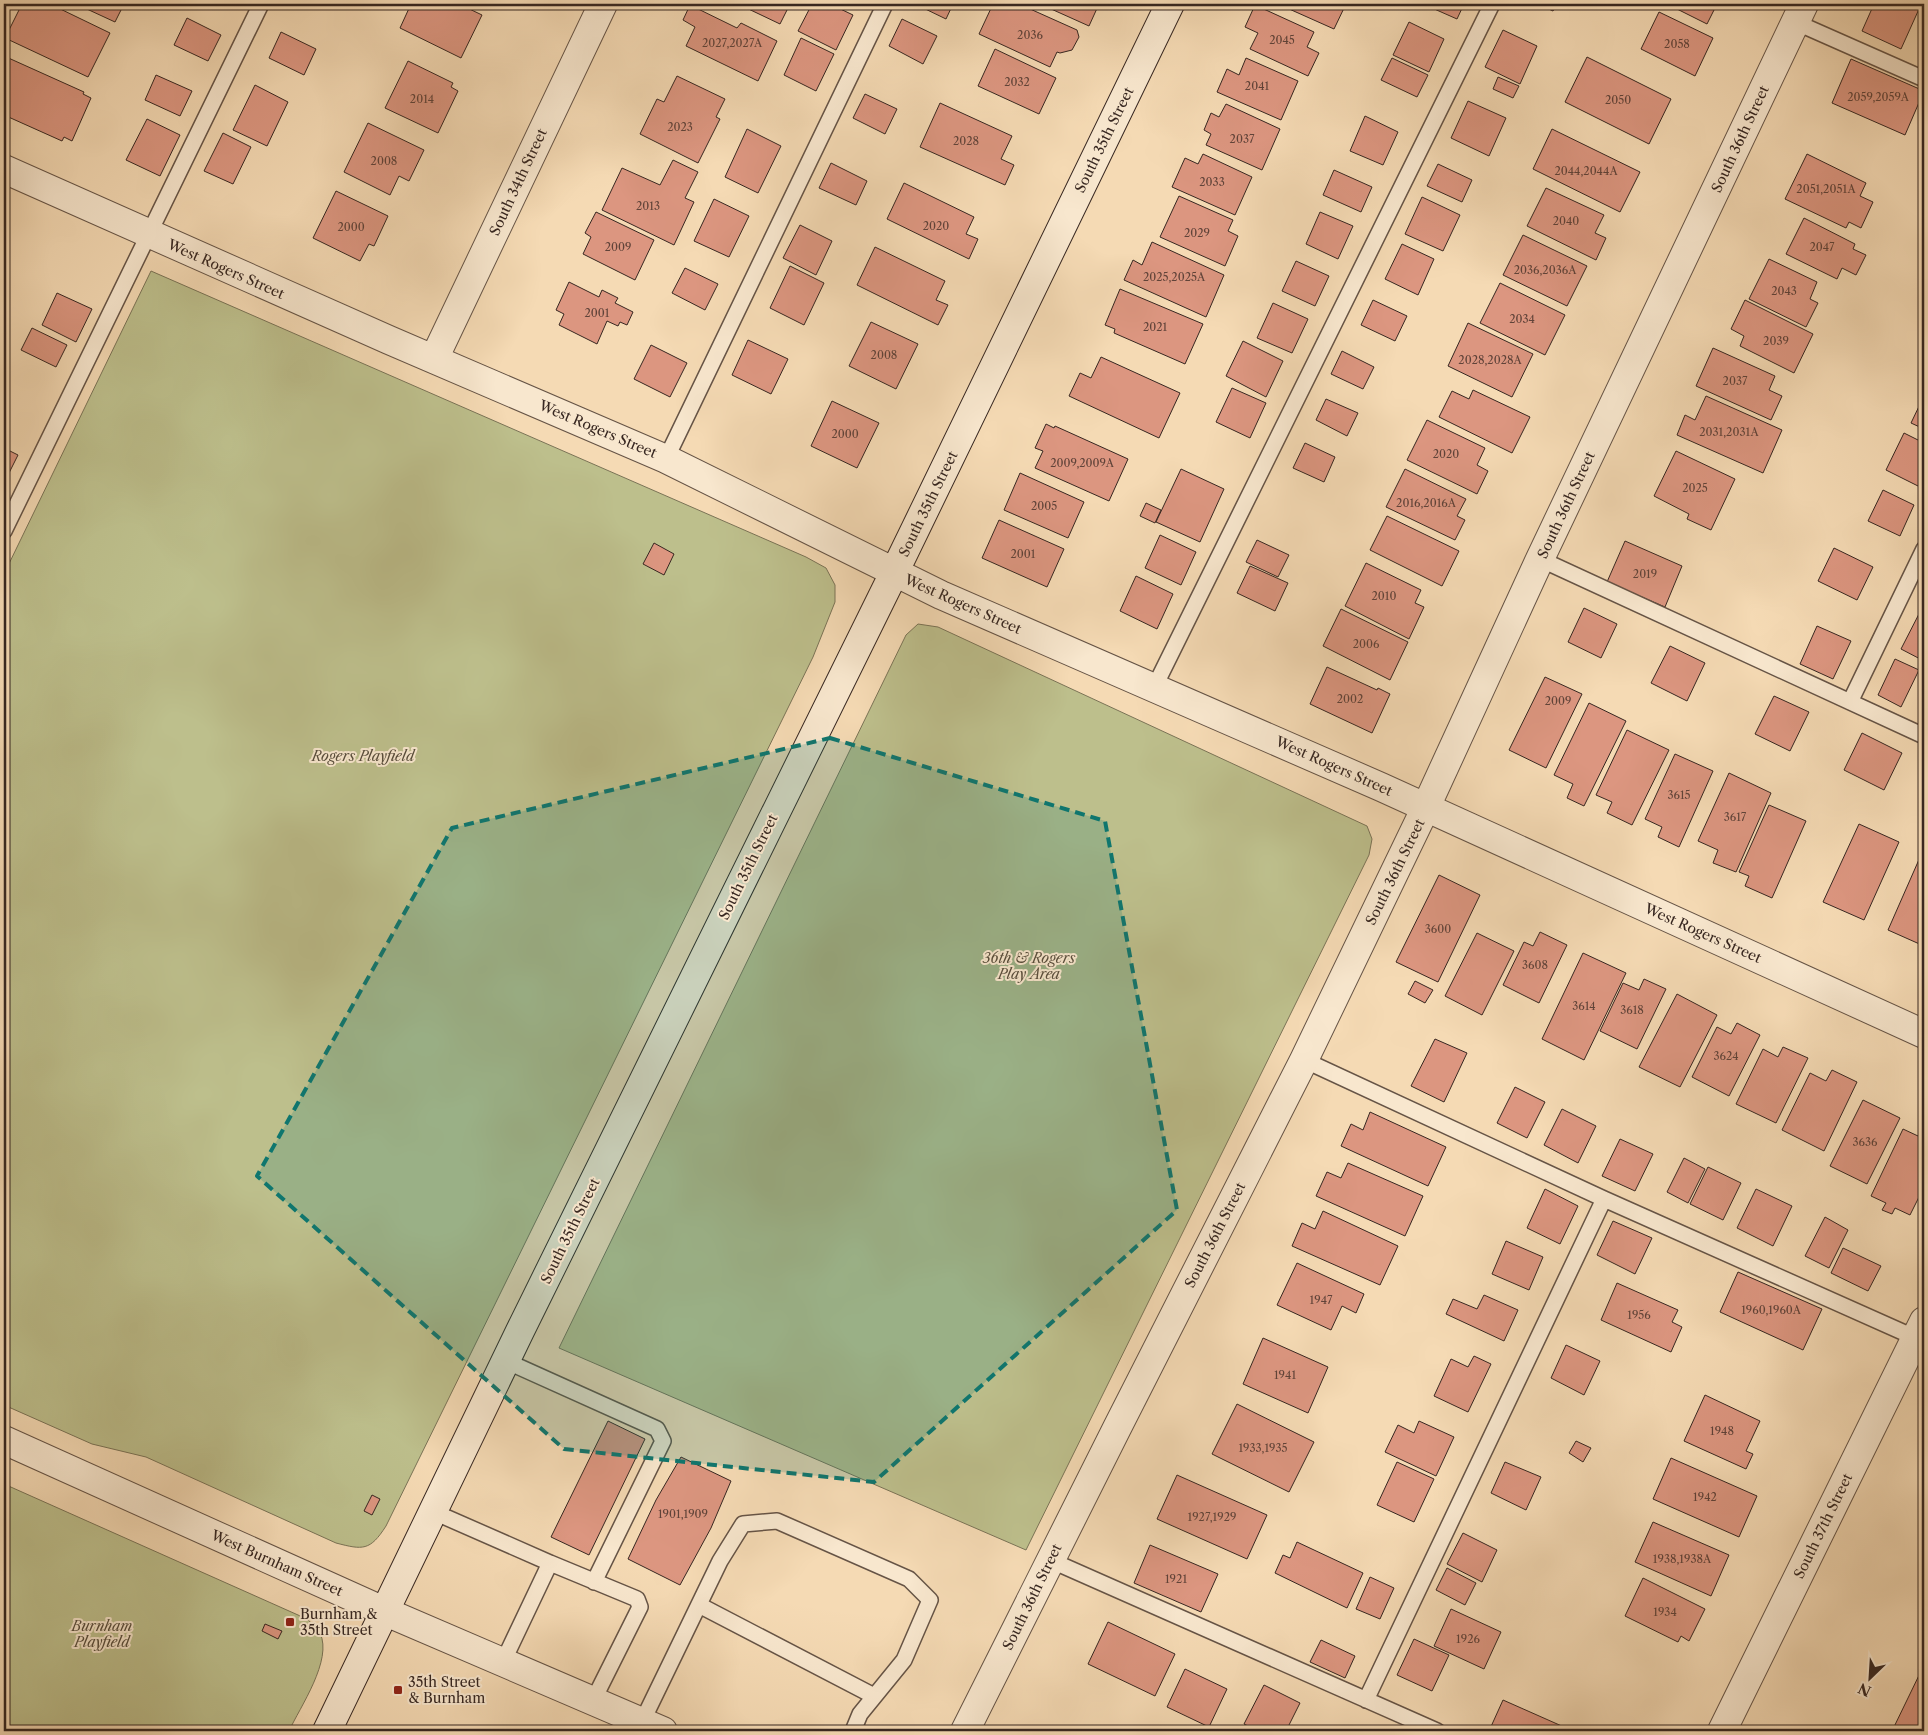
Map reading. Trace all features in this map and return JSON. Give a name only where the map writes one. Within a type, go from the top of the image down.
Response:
[{"type":"street","name":"South 34th Street","points":[[434,360],[602,4]]},
{"type":"street","name":"South 35th Street","points":[[327,1731],[506,1360],[894,573],[1170,4]]},
{"type":"street","name":"South 36th Street","points":[[965,1731],[1304,1060],[1426,807],[1540,559],[1800,13]]},
{"type":"street","name":"West Rogers Street","points":[[4,170],[434,360],[666,459],[894,573],[1426,807],[1924,1034]]},
{"type":"street","name":"South 37th Street","points":[[1722,1731],[1920,1330]]},
{"type":"street","name":"West Burnham Street","points":[[4,1440],[386,1612],[652,1727]]},
{"type":"lane","points":[[4,531],[261,4]]},
{"type":"lane","points":[[666,459],[885,4]]},
{"type":"lane","points":[[1154,688],[1492,4]]},
{"type":"lane","points":[[1800,13],[1924,79]]},
{"type":"lane","points":[[1850,702],[1924,548]]},
{"type":"lane","points":[[1540,559],[1924,736]]},
{"type":"lane","points":[[1304,1060],[1604,1199],[1920,1330]]},
{"type":"lane","points":[[1366,1700],[1604,1199]]},
{"type":"lane","points":[[506,1360],[658,1429],[663,1441],[594,1582]]},
{"type":"lane","points":[[434,1512],[637,1600],[640,1607],[593,1701]]},
{"type":"lane","points":[[652,1727],[699,1605],[720,1561],[743,1524],[777,1520],[909,1579],[930,1600],[904,1660],[860,1714],[853,1731]]},
{"type":"lane","points":[[1050,1560],[1437,1731]]},
{"type":"lane","points":[[503,1662],[550,1563]]},
{"type":"lane","points":[[699,1605],[874,1696]]},
{"type":"highlighted area","points":[[830,738],[1105,821],[1177,1210],[874,1482],[564,1449],[257,1176],[452,828]]},
{"type":"green space","name":"Rogers Playfield","points":[[151,271],[806,557],[826,568],[835,585],[835,602],[813,657],[386,1526],[370,1544],[359,1547],[336,1543],[146,1457],[92,1444],[4,1405],[4,574]]},
{"type":"green space","name":"36th & Rogers Play Area","points":[[918,624],[938,627],[1367,826],[1372,839],[1369,855],[1026,1550],[559,1348],[906,635]]},
{"type":"green space","name":"Burnham Playfield","points":[[4,1484],[307,1619],[320,1633],[323,1644],[322,1656],[314,1683],[289,1731],[4,1731]]},
{"type":"building","points":[[22,4],[50,4],[110,33],[88,77],[5,38]]},
{"type":"building","points":[[76,4],[124,4],[115,22]]},
{"type":"building","points":[[411,4],[459,4],[482,15],[461,58],[400,28]]},
{"type":"building","points":[[738,4],[790,4],[780,24]]},
{"type":"building","points":[[812,4],[830,4],[853,15],[836,50],[798,31]]},
{"type":"building","points":[[915,4],[953,4],[946,19]]},
{"type":"building","points":[[993,4],[1019,4],[1077,30],[1079,37],[1072,50],[1057,52],[1050,67],[979,34]]},
{"type":"building","points":[[1040,4],[1099,4],[1089,26]]},
{"type":"building","points":[[1278,4],[1340,4],[1345,6],[1334,29]]},
{"type":"building","points":[[1423,4],[1464,4],[1457,19]]},
{"type":"building","points":[[1538,4],[1557,4],[1553,11]]},
{"type":"building","points":[[1667,4],[1717,4],[1707,24]]},
{"type":"building","points":[[1874,4],[1908,4],[1919,9],[1901,49],[1862,31]]},
{"type":"building","points":[[690,5],[737,28],[741,23],[777,41],[758,81],[686,46],[695,27],[683,20]]},
{"type":"building","points":[[1255,5],[1314,32],[1307,47],[1319,53],[1308,76],[1250,49],[1258,33],[1245,27]]},
{"type":"building","points":[[1659,12],[1713,38],[1695,76],[1641,49]]},
{"type":"building","points":[[187,18],[221,35],[208,61],[174,45]]},
{"type":"building","points":[[902,19],[937,36],[923,64],[889,46]]},
{"type":"building","points":[[1409,22],[1444,39],[1429,72],[1393,55]]},
{"type":"building","points":[[1503,30],[1537,46],[1520,84],[1485,67]]},
{"type":"building","points":[[281,32],[316,49],[304,75],[269,58]]},
{"type":"building","points":[[801,38],[834,54],[816,91],[784,75]]},
{"type":"building","points":[[995,49],[1056,78],[1039,114],[978,86]]},
{"type":"building","points":[[4,56],[84,92],[83,94],[91,98],[72,141],[64,137],[62,141],[4,115]]},
{"type":"building","points":[[1587,57],[1671,99],[1649,144],[1565,102]]},
{"type":"building","points":[[1246,58],[1298,81],[1281,120],[1217,92],[1227,69],[1239,75]]},
{"type":"building","points":[[1392,58],[1428,75],[1417,97],[1381,80]]},
{"type":"building","points":[[1851,59],[1924,91],[1905,135],[1832,103]]},
{"type":"building","points":[[408,61],[453,83],[451,87],[458,91],[438,133],[385,108]]},
{"type":"building","points":[[156,75],[192,91],[180,116],[145,100]]},
{"type":"building","points":[[677,76],[725,99],[716,117],[720,119],[698,163],[640,134],[657,99],[664,102]]},
{"type":"building","points":[[1498,77],[1519,86],[1513,98],[1493,89]]},
{"type":"building","points":[[255,85],[288,102],[267,146],[233,130]]},
{"type":"building","points":[[865,94],[897,109],[885,134],[853,118]]},
{"type":"building","points":[[1468,101],[1506,118],[1489,156],[1451,138]]},
{"type":"building","points":[[940,103],[1012,136],[1001,159],[1014,165],[1005,185],[920,147]]},
{"type":"building","points":[[1226,104],[1280,129],[1262,170],[1206,145],[1211,134],[1204,130],[1211,113],[1219,117]]},
{"type":"building","points":[[1365,116],[1398,132],[1383,165],[1350,151]]},
{"type":"building","points":[[147,119],[180,135],[160,176],[126,160]]},
{"type":"building","points":[[368,123],[424,150],[409,181],[399,176],[390,195],[344,172]]},
{"type":"building","points":[[747,129],[781,146],[758,193],[725,177]]},
{"type":"building","points":[[1552,129],[1640,172],[1620,212],[1533,169]]},
{"type":"building","points":[[223,133],[251,147],[233,184],[204,171]]},
{"type":"building","points":[[1203,154],[1252,177],[1235,215],[1172,187],[1185,158],[1198,164]]},
{"type":"building","points":[[1807,154],[1866,183],[1860,196],[1873,202],[1861,228],[1849,222],[1846,228],[1785,199]]},
{"type":"building","points":[[673,160],[698,172],[685,198],[694,202],[674,245],[602,210],[622,168],[660,185]]},
{"type":"building","points":[[831,163],[867,181],[856,205],[819,188]]},
{"type":"building","points":[[1438,164],[1472,180],[1462,202],[1427,186]]},
{"type":"building","points":[[1334,170],[1372,187],[1361,212],[1323,195]]},
{"type":"building","points":[[904,183],[974,217],[966,234],[978,239],[969,259],[887,219]]},
{"type":"building","points":[[1546,188],[1604,215],[1595,233],[1606,238],[1596,260],[1527,226]]},
{"type":"building","points":[[336,191],[388,216],[374,246],[369,244],[360,261],[313,238]]},
{"type":"building","points":[[1179,196],[1233,220],[1228,231],[1238,236],[1225,266],[1160,237]]},
{"type":"building","points":[[1422,197],[1460,215],[1443,251],[1405,234]]},
{"type":"building","points":[[714,199],[749,216],[729,257],[694,241]]},
{"type":"building","points":[[596,212],[654,240],[635,280],[583,254],[591,237],[585,233]]},
{"type":"building","points":[[1320,212],[1353,226],[1338,259],[1306,244]]},
{"type":"building","points":[[1804,218],[1855,244],[1853,249],[1866,255],[1856,275],[1842,268],[1837,279],[1786,254]]},
{"type":"building","points":[[800,225],[832,241],[816,275],[783,258]]},
{"type":"building","points":[[1523,235],[1587,266],[1567,306],[1503,275]]},
{"type":"building","points":[[1152,242],[1224,275],[1206,317],[1124,280],[1133,260],[1142,265]]},
{"type":"building","points":[[1402,244],[1434,259],[1418,295],[1385,279]]},
{"type":"building","points":[[875,247],[945,281],[936,300],[948,305],[938,325],[857,285]]},
{"type":"building","points":[[1769,259],[1817,282],[1810,299],[1818,303],[1806,327],[1749,299]]},
{"type":"building","points":[[1296,261],[1329,276],[1315,306],[1282,291]]},
{"type":"building","points":[[790,266],[824,283],[804,325],[770,308]]},
{"type":"building","points":[[685,268],[718,284],[705,310],[672,293]]},
{"type":"building","points":[[569,282],[599,297],[602,290],[618,298],[615,303],[633,312],[627,325],[620,322],[618,326],[607,321],[597,344],[559,325],[564,314],[556,310]]},
{"type":"building","points":[[1500,283],[1565,315],[1545,355],[1480,323]]},
{"type":"building","points":[[1120,289],[1203,324],[1185,364],[1114,333],[1115,329],[1105,325]]},
{"type":"building","points":[[57,293],[92,309],[76,342],[42,325]]},
{"type":"building","points":[[1373,300],[1407,316],[1395,341],[1361,325]]},
{"type":"building","points":[[1745,300],[1813,334],[1794,373],[1740,346],[1744,336],[1731,329]]},
{"type":"building","points":[[1273,303],[1308,319],[1292,353],[1257,338]]},
{"type":"building","points":[[871,322],[918,344],[896,389],[849,366]]},
{"type":"building","points":[[1468,323],[1533,354],[1512,397],[1448,366]]},
{"type":"building","points":[[32,328],[67,345],[56,367],[21,350]]},
{"type":"building","points":[[748,340],[788,359],[771,394],[732,375]]},
{"type":"building","points":[[1243,341],[1283,361],[1266,397],[1226,376]]},
{"type":"building","points":[[651,345],[687,363],[670,397],[634,379]]},
{"type":"building","points":[[1713,348],[1775,376],[1769,390],[1782,396],[1771,420],[1696,386]]},
{"type":"building","points":[[1342,351],[1374,367],[1363,389],[1331,374]]},
{"type":"building","points":[[1101,357],[1180,393],[1159,438],[1069,396],[1080,373],[1091,378]]},
{"type":"building","points":[[1232,388],[1266,403],[1250,438],[1216,422]]},
{"type":"building","points":[[1473,390],[1530,417],[1512,453],[1439,417],[1452,391],[1469,399]]},
{"type":"building","points":[[1706,396],[1782,430],[1763,473],[1677,435],[1685,415],[1695,420]]},
{"type":"building","points":[[1326,399],[1358,413],[1347,436],[1316,420]]},
{"type":"building","points":[[1924,399],[1924,429],[1911,423]]},
{"type":"building","points":[[832,401],[879,423],[857,468],[811,446]]},
{"type":"building","points":[[1427,420],[1485,448],[1477,465],[1488,471],[1477,494],[1407,460]]},
{"type":"building","points":[[1046,424],[1054,428],[1055,426],[1128,459],[1109,501],[1035,468],[1043,451],[1035,448]]},
{"type":"building","points":[[1904,433],[1924,443],[1924,482],[1922,488],[1886,470]]},
{"type":"building","points":[[1305,443],[1335,457],[1324,482],[1293,468]]},
{"type":"building","points":[[4,448],[18,455],[8,475],[4,473]]},
{"type":"building","points":[[1676,451],[1735,479],[1711,530],[1687,519],[1689,514],[1654,496]]},
{"type":"building","points":[[1181,469],[1224,489],[1200,542],[1156,522]]},
{"type":"building","points":[[1405,469],[1466,499],[1457,516],[1465,520],[1455,540],[1386,507]]},
{"type":"building","points":[[1020,473],[1084,502],[1068,538],[1004,510]]},
{"type":"building","points":[[1883,490],[1914,505],[1900,536],[1868,521]]},
{"type":"building","points":[[1146,503],[1161,510],[1155,523],[1140,516]]},
{"type":"building","points":[[1387,516],[1459,551],[1442,586],[1370,550]]},
{"type":"building","points":[[999,520],[1064,549],[1047,587],[982,558]]},
{"type":"building","points":[[1160,535],[1196,552],[1181,585],[1145,568]]},
{"type":"building","points":[[1257,540],[1289,555],[1278,577],[1246,562]]},
{"type":"building","points":[[1625,541],[1682,566],[1665,607],[1607,582]]},
{"type":"building","points":[[654,543],[674,554],[664,575],[643,564]]},
{"type":"building","points":[[1834,548],[1873,567],[1857,600],[1818,581]]},
{"type":"building","points":[[1366,563],[1421,590],[1415,603],[1424,607],[1409,639],[1345,606]]},
{"type":"building","points":[[1250,566],[1288,583],[1275,611],[1237,593]]},
{"type":"building","points":[[1136,576],[1173,594],[1157,629],[1120,611]]},
{"type":"building","points":[[1584,608],[1617,624],[1601,658],[1568,642]]},
{"type":"building","points":[[1341,609],[1408,642],[1390,680],[1323,646]]},
{"type":"building","points":[[1921,610],[1924,612],[1924,661],[1901,649]]},
{"type":"building","points":[[1817,626],[1851,641],[1833,679],[1800,664]]},
{"type":"building","points":[[1670,646],[1705,663],[1687,701],[1651,683]]},
{"type":"building","points":[[1895,659],[1919,670],[1901,707],[1878,695]]},
{"type":"building","points":[[1327,667],[1390,694],[1372,733],[1310,704]]},
{"type":"building","points":[[1545,677],[1582,694],[1546,768],[1509,750]]},
{"type":"building","points":[[1774,696],[1809,712],[1790,751],[1755,734]]},
{"type":"building","points":[[1589,703],[1626,721],[1584,806],[1567,798],[1573,784],[1554,775]]},
{"type":"building","points":[[1627,730],[1669,750],[1632,825],[1607,813],[1612,802],[1596,795]]},
{"type":"building","points":[[1862,733],[1902,753],[1884,790],[1844,770]]},
{"type":"building","points":[[1675,754],[1713,771],[1679,847],[1658,837],[1662,827],[1645,819]]},
{"type":"building","points":[[1729,773],[1771,793],[1736,872],[1713,863],[1718,850],[1698,841]]},
{"type":"building","points":[[1769,805],[1806,821],[1772,898],[1745,886],[1749,876],[1739,872]]},
{"type":"building","points":[[1859,824],[1899,842],[1864,920],[1823,902]]},
{"type":"building","points":[[1921,855],[1924,856],[1924,946],[1888,930]]},
{"type":"building","points":[[1439,875],[1480,895],[1438,982],[1396,962]]},
{"type":"building","points":[[1540,932],[1567,945],[1539,1003],[1503,985],[1524,942],[1533,946]]},
{"type":"building","points":[[1477,933],[1514,951],[1482,1015],[1445,996]]},
{"type":"building","points":[[1583,953],[1626,973],[1584,1060],[1542,1039]]},
{"type":"building","points":[[1644,979],[1666,989],[1637,1049],[1600,1031],[1623,983],[1639,990]]},
{"type":"building","points":[[1415,981],[1433,990],[1425,1003],[1408,994]]},
{"type":"building","points":[[1677,994],[1717,1015],[1680,1087],[1639,1067]]},
{"type":"building","points":[[1737,1023],[1760,1035],[1729,1096],[1692,1077],[1717,1027],[1731,1034]]},
{"type":"building","points":[[1435,1039],[1467,1053],[1444,1102],[1411,1086]]},
{"type":"building","points":[[1783,1047],[1808,1058],[1776,1123],[1736,1104],[1763,1049],[1778,1057]]},
{"type":"building","points":[[1832,1070],[1857,1082],[1824,1151],[1782,1130],[1810,1073],[1826,1081]]},
{"type":"building","points":[[1515,1087],[1545,1102],[1527,1138],[1497,1123]]},
{"type":"building","points":[[1863,1100],[1900,1118],[1867,1184],[1830,1166]]},
{"type":"building","points":[[1562,1109],[1596,1126],[1578,1163],[1544,1145]]},
{"type":"building","points":[[1370,1112],[1446,1147],[1428,1186],[1341,1146],[1351,1124],[1363,1130]]},
{"type":"building","points":[[1903,1129],[1918,1136],[1921,1129],[1924,1130],[1924,1187],[1910,1215],[1895,1208],[1892,1214],[1882,1210],[1886,1203],[1871,1196]]},
{"type":"building","points":[[1620,1139],[1653,1154],[1635,1191],[1602,1176]]},
{"type":"building","points":[[1684,1158],[1705,1169],[1688,1203],[1667,1192]]},
{"type":"building","points":[[1348,1163],[1423,1196],[1405,1236],[1316,1196],[1327,1172],[1341,1178]]},
{"type":"building","points":[[1708,1167],[1741,1183],[1723,1220],[1690,1204]]},
{"type":"building","points":[[1545,1189],[1578,1206],[1560,1244],[1527,1228]]},
{"type":"building","points":[[1756,1189],[1792,1206],[1773,1246],[1737,1228]]},
{"type":"building","points":[[1323,1211],[1398,1246],[1380,1285],[1292,1246],[1302,1223],[1315,1229]]},
{"type":"building","points":[[1825,1217],[1848,1230],[1829,1268],[1805,1256]]},
{"type":"building","points":[[1613,1221],[1652,1238],[1635,1274],[1597,1255]]},
{"type":"building","points":[[1506,1241],[1543,1257],[1529,1290],[1492,1274]]},
{"type":"building","points":[[1843,1248],[1881,1266],[1868,1291],[1831,1273]]},
{"type":"building","points":[[1297,1263],[1364,1294],[1356,1313],[1342,1306],[1331,1330],[1277,1305]]},
{"type":"building","points":[[1738,1272],[1822,1309],[1803,1350],[1720,1312]]},
{"type":"building","points":[[1617,1283],[1678,1310],[1672,1322],[1682,1327],[1671,1352],[1601,1320]]},
{"type":"building","points":[[1484,1295],[1518,1310],[1504,1341],[1446,1314],[1453,1299],[1477,1309]]},
{"type":"building","points":[[1263,1338],[1328,1367],[1308,1413],[1243,1384]]},
{"type":"building","points":[[1566,1345],[1600,1361],[1584,1395],[1551,1378]]},
{"type":"building","points":[[1474,1356],[1491,1364],[1468,1412],[1434,1396],[1451,1359],[1468,1367]]},
{"type":"building","points":[[1705,1395],[1760,1421],[1746,1451],[1753,1454],[1746,1469],[1684,1441]]},
{"type":"building","points":[[1237,1404],[1314,1442],[1289,1492],[1212,1454]]},
{"type":"building","points":[[608,1421],[645,1439],[589,1555],[551,1537]]},
{"type":"building","points":[[1419,1421],[1454,1437],[1436,1476],[1385,1452],[1398,1425],[1414,1433]]},
{"type":"building","points":[[1576,1441],[1591,1448],[1583,1462],[1569,1453]]},
{"type":"building","points":[[681,1457],[731,1481],[711,1528],[680,1585],[628,1559],[656,1500]]},
{"type":"building","points":[[1671,1458],[1757,1496],[1739,1537],[1653,1499]]},
{"type":"building","points":[[1397,1462],[1434,1479],[1414,1522],[1377,1505]]},
{"type":"building","points":[[1505,1462],[1541,1477],[1526,1510],[1491,1493]]},
{"type":"building","points":[[1177,1475],[1267,1515],[1247,1559],[1157,1519]]},
{"type":"building","points":[[372,1495],[380,1499],[372,1515],[364,1511]]},
{"type":"building","points":[[1653,1522],[1729,1555],[1711,1596],[1635,1562]]},
{"type":"building","points":[[1463,1533],[1497,1550],[1482,1582],[1447,1564]]},
{"type":"building","points":[[1297,1542],[1363,1573],[1347,1608],[1275,1573],[1283,1555],[1290,1558]]},
{"type":"building","points":[[1150,1545],[1218,1574],[1201,1612],[1134,1583]]},
{"type":"building","points":[[1447,1568],[1476,1583],[1465,1605],[1436,1590]]},
{"type":"building","points":[[1370,1577],[1394,1588],[1380,1619],[1356,1609]]},
{"type":"building","points":[[1643,1578],[1705,1609],[1689,1641],[1681,1636],[1678,1642],[1625,1616]]},
{"type":"building","points":[[1451,1609],[1501,1632],[1484,1669],[1434,1646]]},
{"type":"building","points":[[1108,1622],[1175,1654],[1155,1696],[1088,1664]]},
{"type":"building","points":[[265,1624],[282,1631],[278,1639],[262,1631]]},
{"type":"building","points":[[1414,1639],[1449,1655],[1432,1691],[1397,1675]]},
{"type":"building","points":[[1321,1640],[1355,1656],[1345,1678],[1310,1662]]},
{"type":"building","points":[[1924,1665],[1924,1731],[1892,1731]]},
{"type":"building","points":[[1185,1669],[1227,1689],[1209,1727],[1167,1707]]},
{"type":"building","points":[[1264,1685],[1300,1703],[1286,1731],[1258,1731],[1244,1724]]},
{"type":"building","points":[[1503,1700],[1573,1731],[1489,1731]]},
{"type":"place","name":"Burnham & 35th Street","points":[[290,1622]]},
{"type":"place","name":"35th Street & Burnham","points":[[398,1690]]}]
